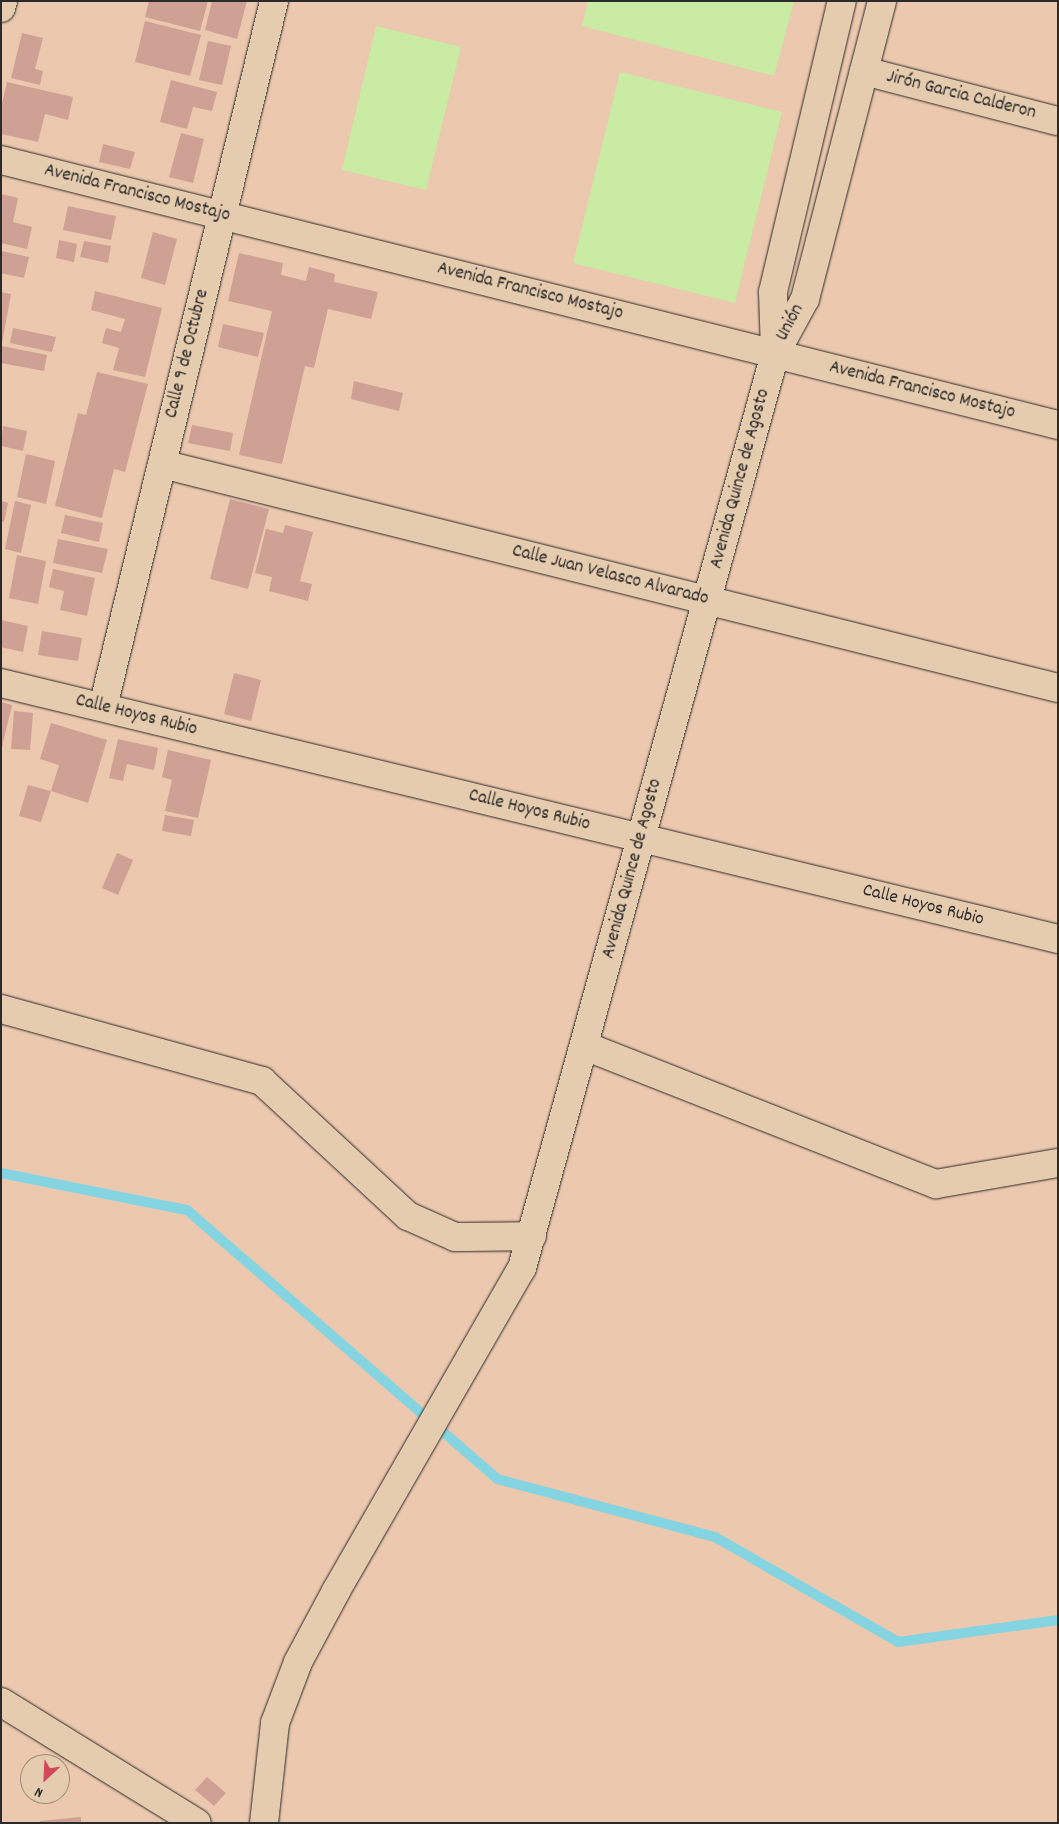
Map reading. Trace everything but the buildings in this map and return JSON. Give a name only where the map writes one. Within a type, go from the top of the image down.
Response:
[{"type":"street","points":[[1,8],[3,1]]},
{"type":"street","name":"Calle 9 de Octubre","points":[[103,708],[274,1]]},
{"type":"street","name":"Unión","points":[[775,354],[773,292],[842,1]]},
{"type":"street","name":"Unión","points":[[775,354],[804,299],[882,1]]},
{"type":"street","name":"Jirón Garcia Calderon","points":[[864,71],[1058,121]]},
{"type":"street","name":"Avenida Francisco Mostajo","points":[[1,160],[1058,425]]},
{"type":"street","name":"Avenida Quince de Agosto","points":[[264,1823],[275,1723],[298,1662],[336,1591],[464,1373],[522,1268],[775,354]]},
{"type":"street","name":"Calle Juan Velasco Alvarado","points":[[162,464],[1058,688]]},
{"type":"street","name":"Calle Hoyos Rubio","points":[[1,683],[1058,939]]},
{"type":"street","points":[[1,1008],[262,1082],[408,1216],[455,1237],[532,1236]]},
{"type":"street","points":[[585,1046],[936,1184],[1058,1163]]},
{"type":"street","points":[[1,1702],[196,1823]]},
{"type":"green space","points":[[588,1],[794,1],[774,76],[582,26]]},
{"type":"green space","points":[[376,26],[461,47],[426,190],[342,170]]},
{"type":"green space","points":[[620,72],[782,112],[735,303],[573,263]]},
{"type":"waterway","points":[[1,1173],[187,1210],[497,1479],[715,1537],[898,1642],[1058,1620]]}]
